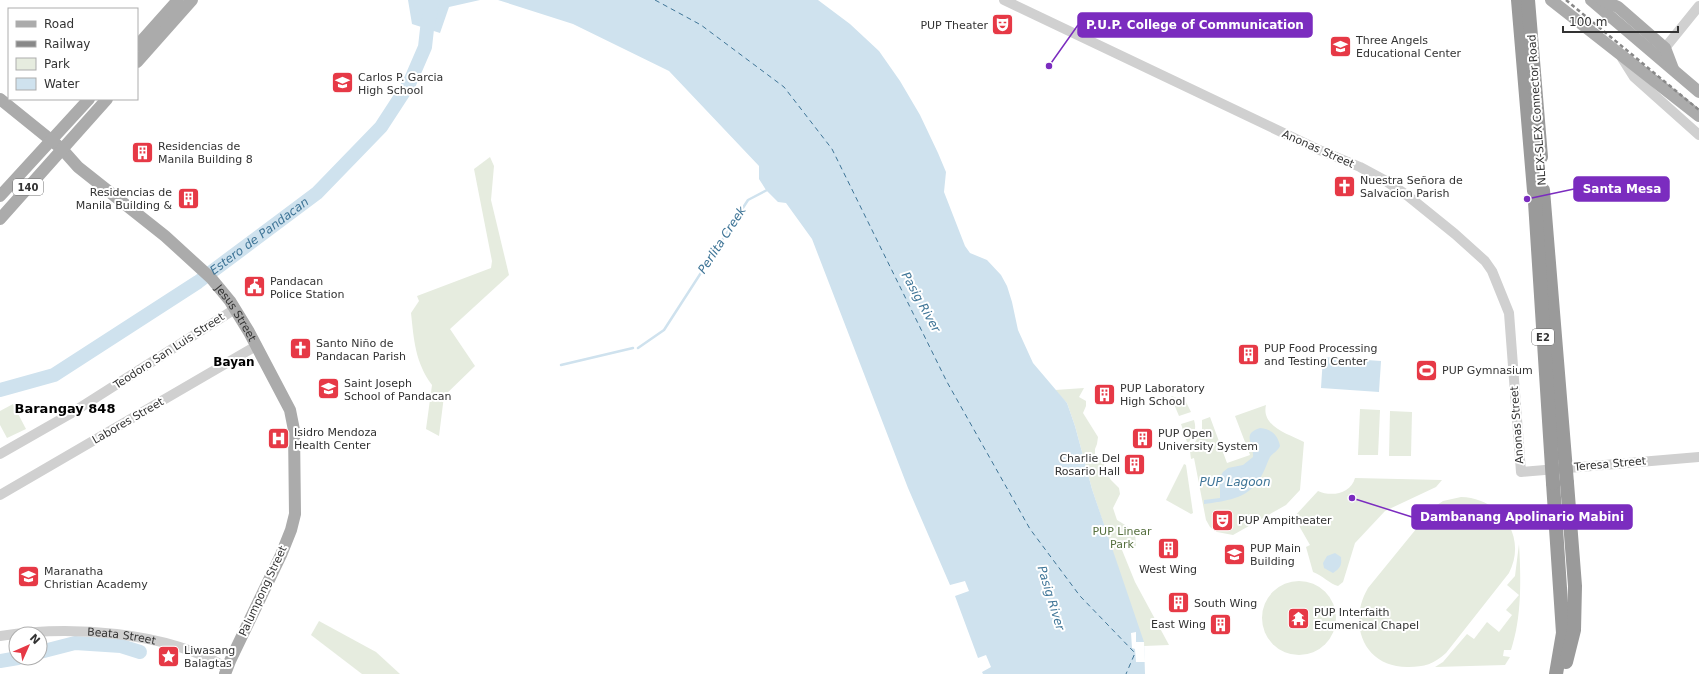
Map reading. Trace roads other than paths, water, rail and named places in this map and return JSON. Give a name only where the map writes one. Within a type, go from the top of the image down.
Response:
[{"type":"highway","name":"NLEX-SLEX Connector Road","points":[[1518,0],[1534,192],[1562,633],[1556,674]]},
{"type":"highway","name":"NLEX-SLEX Connector Road","points":[[1528,0],[1540,126],[1544,198],[1575,586],[1574,630],[1563,674]]},
{"type":"main road","points":[[138,45],[178,0]]},
{"type":"main road","points":[[138,61],[192,0]]},
{"type":"main road","points":[[1551,0],[1699,116]]},
{"type":"main road","points":[[1591,0],[1699,92]]},
{"type":"main road","points":[[1602,0],[1618,7],[1665,48],[1673,71]]},
{"type":"main road","points":[[0,99],[48,143]]},
{"type":"main road","name":"140","points":[[0,196],[88,100]]},
{"type":"main road","name":"140","points":[[0,220],[106,100]]},
{"type":"main road","points":[[0,108],[48,143]]},
{"type":"main road","name":"Jesus Street","points":[[48,143],[147,221],[200,267],[221,288],[235,309],[290,410],[294,430],[295,514]]},
{"type":"main road","name":"Palumpong Street","points":[[229,672],[291,530],[295,514]]},
{"type":"street","name":"Anonas Street","points":[[1004,0],[1310,146],[1360,167],[1386,181],[1408,196],[1455,234],[1490,267],[1509,313],[1521,472]]},
{"type":"street","points":[[1665,48],[1699,6]]},
{"type":"street","points":[[1620,54],[1634,77],[1699,135]]},
{"type":"street","name":"Teodoro San Luis Street","points":[[0,454],[70,414],[235,309]]},
{"type":"street","name":"Labores Street","points":[[0,495],[256,346]]},
{"type":"street","name":"Teresa Street","points":[[1521,472],[1699,456]]},
{"type":"street","name":"Beata Street","points":[[0,636],[22,633],[81,632],[151,639],[198,654],[229,672]]},
{"type":"water","points":[[408,0],[480,0],[449,7],[440,33],[412,24]]},
{"type":"water","name":"Pasig River","points":[[498,0],[818,0],[850,24],[879,51],[900,81],[920,115],[938,153],[946,172],[944,192],[965,246],[970,253],[987,260],[1001,275],[1007,286],[1012,302],[1018,330],[1033,363],[1067,403],[1075,426],[1092,489],[1144,642],[1145,674],[983,674],[982,672],[991,667],[986,655],[978,658],[955,596],[969,591],[965,581],[950,585],[908,488],[812,239],[786,203],[778,202],[766,190],[759,179],[759,166],[669,71],[573,24]]},
{"type":"water","points":[[1323,357],[1381,361],[1379,392],[1321,388]]},
{"type":"water","name":"PUP Lagoon","points":[[1260,428],[1271,431],[1278,439],[1280,446],[1270,457],[1259,480],[1242,495],[1227,500],[1204,504],[1204,500],[1220,498],[1220,477],[1223,472],[1228,468],[1243,465],[1253,457],[1250,436],[1254,430]]},
{"type":"water","points":[[1335,553],[1341,557],[1341,565],[1333,573],[1324,568],[1323,563],[1327,556]]},
{"type":"waterway","name":"Estero de Pandacan","points":[[0,390],[54,375],[198,282],[317,193],[381,127],[409,84],[425,47],[433,0]]},
{"type":"waterway","name":"Perlita Creek","points":[[638,348],[664,330],[748,200],[769,189]]},
{"type":"waterway","name":"Perlita Creek","points":[[561,365],[633,348]]},
{"type":"waterway","name":"Estero de Pandacan","points":[[48,650],[75,643],[121,646],[140,652]]},
{"type":"waterway","name":"Estero de Pandacan","points":[[0,661],[8,660]]},
{"type":"railway","points":[[1566,0],[1699,110]]},
{"type":"place","name":"PUP Theater","points":[[1003,25]]},
{"type":"place","name":"Three Angels Educational Center","points":[[1340,46]]},
{"type":"place","name":"P.U.P. College of Communication","points":[[1049,66]]},
{"type":"place","name":"Carlos P. Garcia High School","points":[[343,83]]},
{"type":"place","name":"Residencias de Manila Building 8","points":[[142,152]]},
{"type":"place","name":"Nuestra Señora de Salvacion Parish","points":[[1345,186]]},
{"type":"place","name":"Residencias de Manila Building &","points":[[188,198]]},
{"type":"place","name":"Santa Mesa","points":[[1527,199]]},
{"type":"place","name":"Pandacan Police Station","points":[[254,287]]},
{"type":"place","name":"Santo Niño de Pandacan Parish","points":[[300,349]]},
{"type":"place","name":"PUP Food Processing and Testing Center","points":[[1249,354]]},
{"type":"place","name":"PUP Gymnasium","points":[[1427,370]]},
{"type":"place","name":"Saint Joseph School of Pandacan","points":[[328,389]]},
{"type":"place","name":"PUP Laboratory High School","points":[[1105,394]]},
{"type":"place","name":"Isidro Mendoza Health Center","points":[[278,438]]},
{"type":"place","name":"PUP Open University System","points":[[1143,439]]},
{"type":"place","name":"Charlie Del Rosario Hall","points":[[1135,464]]},
{"type":"place","name":"Dambanang Apolinario Mabini","points":[[1352,498]]},
{"type":"place","name":"PUP Ampitheater","points":[[1222,520]]},
{"type":"place","name":"West Wing","points":[[1168,549]]},
{"type":"place","name":"PUP Main Building","points":[[1234,554]]},
{"type":"place","name":"Maranatha Christian Academy","points":[[28,577]]},
{"type":"place","name":"South Wing","points":[[1178,603]]},
{"type":"place","name":"PUP Interfaith Ecumenical Chapel","points":[[1299,618]]},
{"type":"place","name":"East Wing","points":[[1221,624]]},
{"type":"place","name":"Liwasang Balagtas","points":[[169,656]]},
{"type":"district","name":"Bayan","points":[[234,362]]},
{"type":"district","name":"Barangay 848","points":[[65,408]]},
{"type":"park label","name":"PUP Linear Park","points":[[1122,537]]}]
